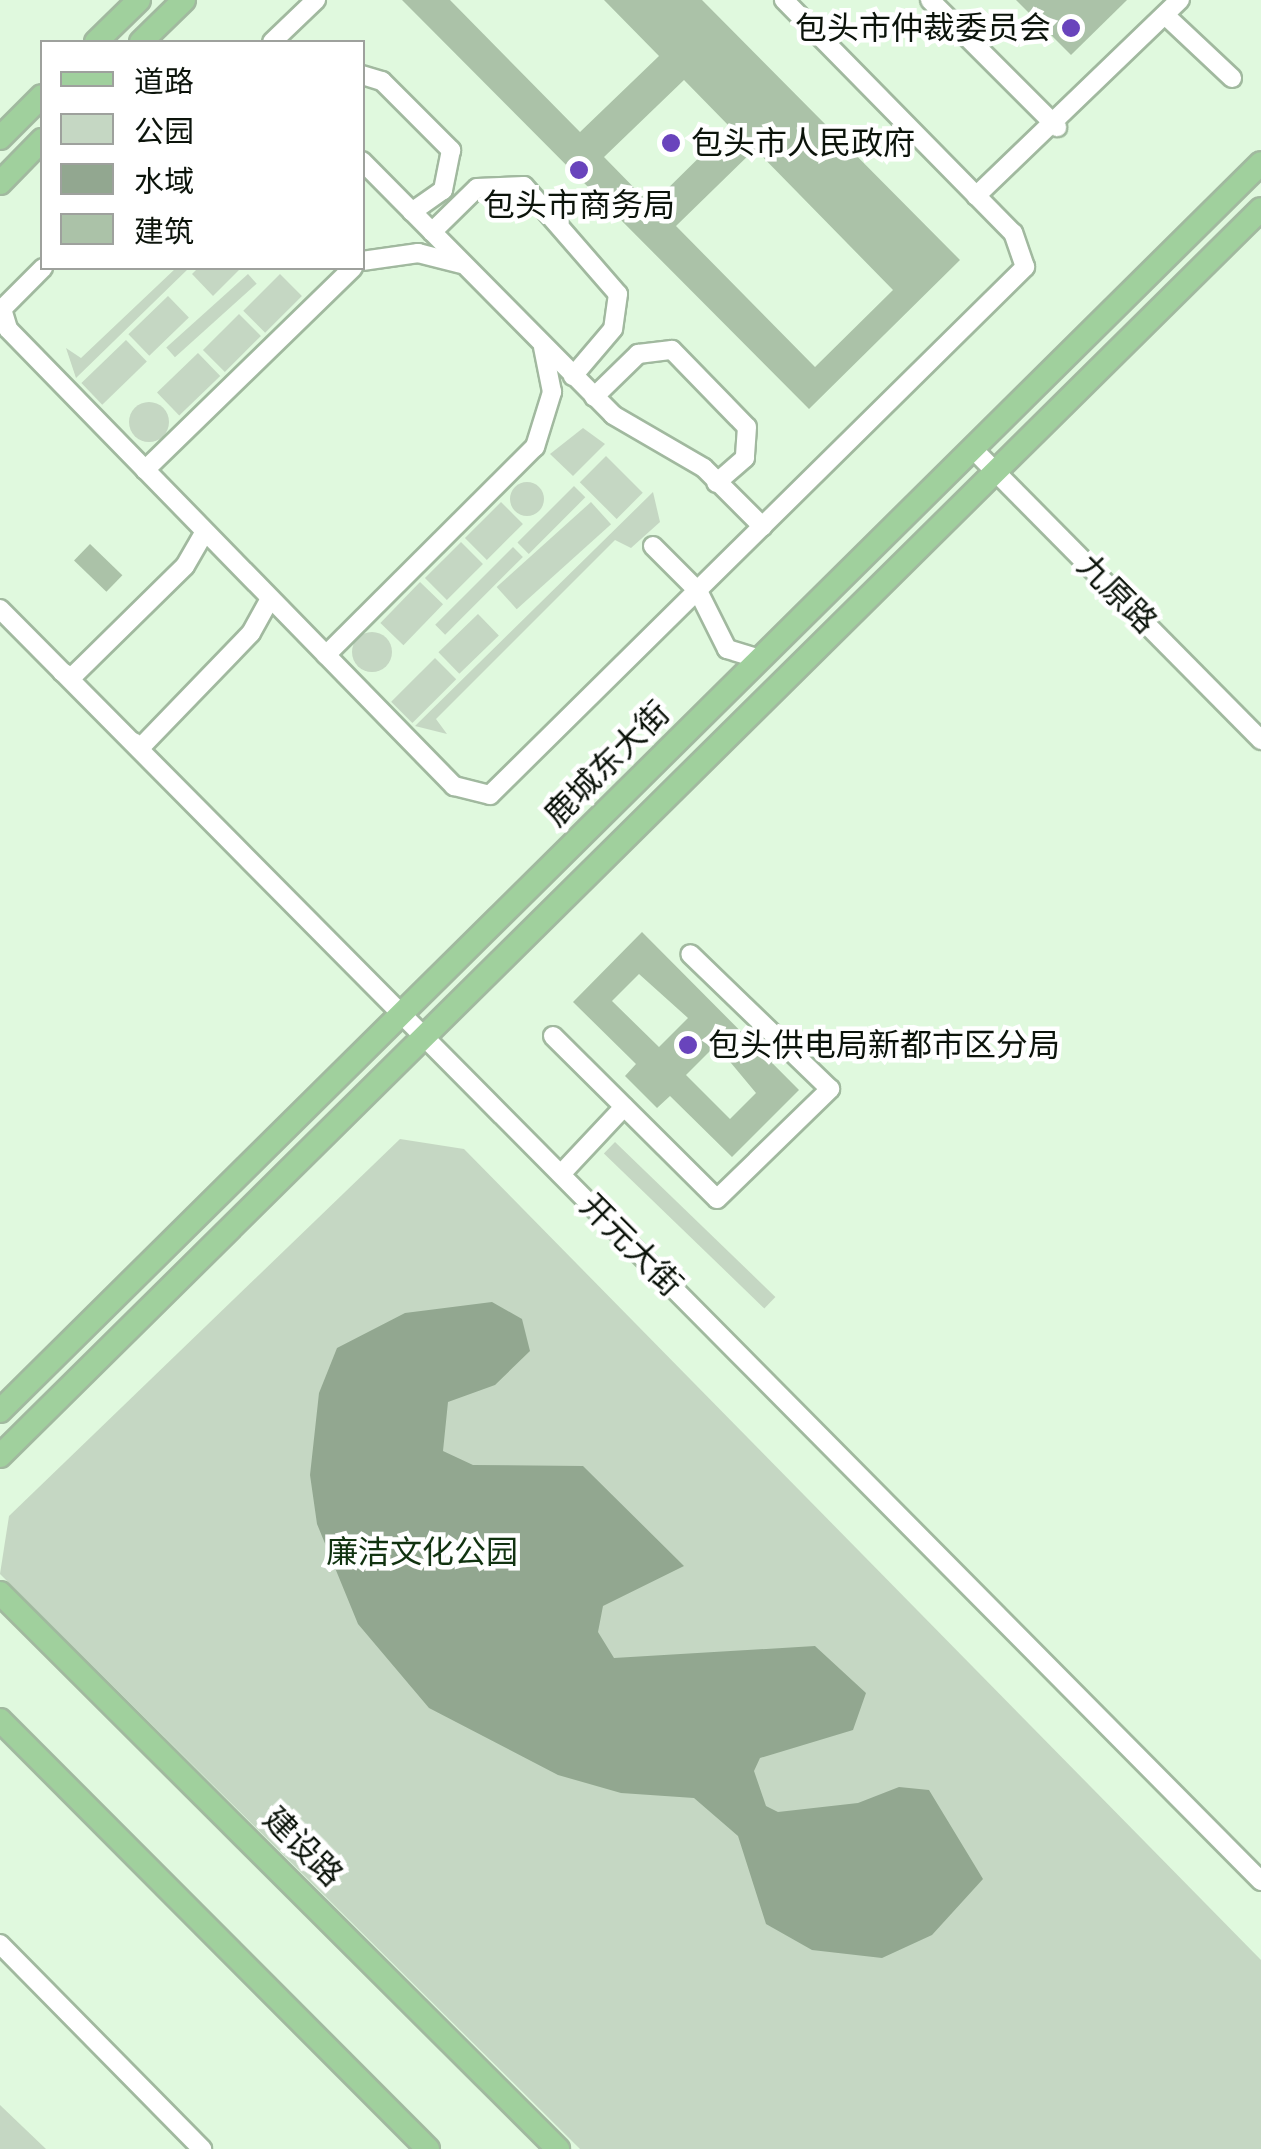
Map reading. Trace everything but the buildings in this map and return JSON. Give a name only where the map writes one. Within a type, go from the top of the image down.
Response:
[{"type":"main road","points":[[98,40],[139,0]]},
{"type":"main road","points":[[143,40],[184,0]]},
{"type":"main road","points":[[0,138],[40,98]]},
{"type":"main road","points":[[0,182],[40,142]]},
{"type":"main road","name":"鹿城东大街","points":[[0,1411],[1261,163]]},
{"type":"main road","name":"鹿城东大街","points":[[0,1456],[1261,209]]},
{"type":"main road","name":"建设路","points":[[0,1593],[558,2149]]},
{"type":"main road","points":[[0,1720],[428,2149]]},
{"type":"street","points":[[277,40],[316,0]]},
{"type":"street","points":[[41,270],[5,306],[2,322],[454,786],[484,797],[1024,267],[1024,248],[784,0]]},
{"type":"street","points":[[930,0],[1056,127]]},
{"type":"street","points":[[976,196],[1056,127],[1180,0]]},
{"type":"street","points":[[1165,15],[1232,78]]},
{"type":"street","points":[[365,76],[382,81],[454,156],[443,190],[412,212]]},
{"type":"street","points":[[365,164],[594,397],[716,483],[762,527]]},
{"type":"street","points":[[432,232],[477,188],[524,186],[618,294],[613,329],[573,376]]},
{"type":"street","points":[[365,260],[418,253],[466,266]]},
{"type":"street","points":[[145,470],[351,270]]},
{"type":"street","points":[[326,655],[536,446],[552,392],[540,340]]},
{"type":"street","points":[[594,397],[638,354],[672,350],[746,427],[746,458],[716,483]]},
{"type":"street","name":"九原路","points":[[972,448],[1261,740]]},
{"type":"street","points":[[62,672],[72,677],[185,566],[205,532]]},
{"type":"street","points":[[654,546],[698,591],[727,649],[759,659]]},
{"type":"street","points":[[132,742],[142,747],[250,633],[270,599]]},
{"type":"street","name":"开元大街","points":[[0,610],[1261,1881]]},
{"type":"street","points":[[553,1036],[717,1199],[830,1090],[690,954]]},
{"type":"street","points":[[561,1174],[624,1107]]},
{"type":"street","points":[[0,1944],[202,2149]]},
{"type":"green space","points":[[174,270],[187,270],[76,378],[66,348],[81,358]]},
{"type":"green space","points":[[196,270],[239,270],[213,296],[192,274]]},
{"type":"green space","points":[[248,274],[257,284],[175,357],[166,348]]},
{"type":"green space","points":[[280,274],[302,296],[265,333],[243,311]]},
{"type":"green space","points":[[168,296],[189,318],[149,356],[128,334]]},
{"type":"green space","points":[[239,314],[261,336],[225,372],[203,350]]},
{"type":"green space","points":[[126,340],[147,362],[102,405],[81,383]]},
{"type":"green space","points":[[198,353],[220,376],[179,416],[157,393]]},
{"type":"green space","points":[[149,402],[163,408],[169,422],[163,436],[149,442],[135,436],[129,422],[135,408]]},
{"type":"green space","points":[[583,428],[605,444],[573,476],[550,454]]},
{"type":"green space","points":[[606,456],[643,493],[617,519],[580,482]]},
{"type":"green space","points":[[527,482],[539,487],[544,499],[539,511],[527,516],[515,511],[510,499],[515,487]]},
{"type":"green space","points":[[574,486],[585,497],[529,554],[517,543]]},
{"type":"green space","points":[[653,492],[660,522],[631,548],[615,540],[436,719],[447,734],[415,726]]},
{"type":"green space","points":[[501,502],[523,524],[487,560],[465,538]]},
{"type":"green space","points":[[591,502],[611,524],[517,609],[497,587]]},
{"type":"green space","points":[[461,542],[483,564],[447,600],[425,578]]},
{"type":"green space","points":[[513,547],[523,557],[445,635],[435,625]]},
{"type":"green space","points":[[420,582],[443,604],[403,645],[380,623]]},
{"type":"green space","points":[[478,614],[499,636],[459,674],[438,652]]},
{"type":"green space","points":[[372,632],[386,638],[392,652],[386,666],[372,672],[358,666],[352,652],[358,638]]},
{"type":"green space","points":[[435,658],[456,679],[412,723],[391,702]]},
{"type":"green space","name":"廉洁文化公园","points":[[400,1139],[464,1149],[1261,1960],[1261,2149],[580,2149],[0,1574],[9,1516]]},
{"type":"green space","points":[[615,1142],[775,1297],[764,1308],[604,1154]]},
{"type":"green space","points":[[0,2105],[46,2149],[0,2149]]},
{"type":"water","points":[[492,1302],[522,1319],[530,1351],[495,1385],[448,1402],[443,1451],[473,1465],[583,1466],[684,1566],[603,1606],[598,1632],[614,1658],[815,1646],[866,1693],[853,1730],[760,1758],[754,1771],[766,1806],[778,1812],[858,1803],[899,1787],[929,1790],[983,1879],[932,1935],[882,1958],[812,1950],[766,1924],[738,1836],[694,1798],[621,1793],[558,1775],[429,1708],[358,1624],[317,1524],[310,1475],[319,1393],[337,1348],[405,1313]]},
{"type":"place","name":"包头市仲裁委员会","points":[[1071,28]]},
{"type":"place","name":"包头市人民政府","points":[[671,143]]},
{"type":"place","name":"包头市商务局","points":[[579,170]]},
{"type":"place","name":"包头供电局新都市区分局","points":[[688,1045]]}]
